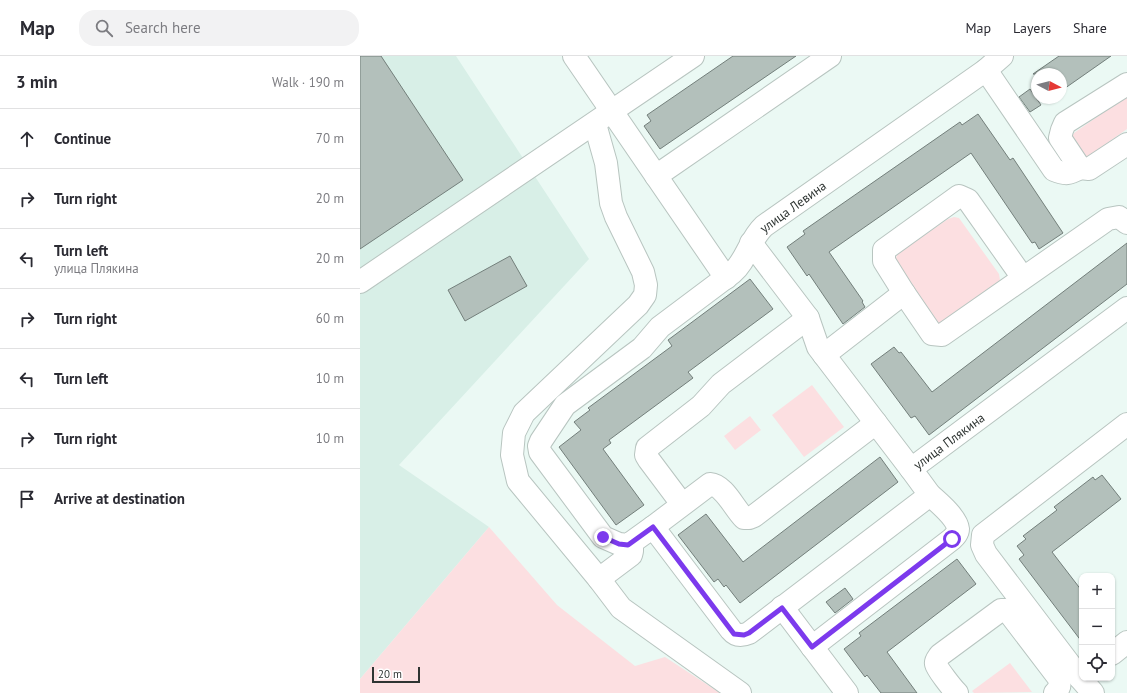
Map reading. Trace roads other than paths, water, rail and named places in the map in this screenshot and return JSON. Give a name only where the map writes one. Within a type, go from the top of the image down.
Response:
[{"type":"street","points":[[574,56],[604,118],[656,176],[726,278]]},
{"type":"street","points":[[360,282],[604,118],[670,63],[693,56]]},
{"type":"street","points":[[656,176],[830,56]]},
{"type":"street","points":[[994,63],[1054,170],[1069,174],[1080,168],[1089,169],[1127,144]]},
{"type":"street","name":"улица Левина","points":[[632,543],[623,545],[603,537],[540,452],[539,446],[544,436],[565,405],[642,348],[660,327],[740,266],[756,234],[764,226],[994,63]]},
{"type":"street","points":[[1080,168],[1060,138],[1065,124],[1127,84]]},
{"type":"street","points":[[604,118],[606,163],[611,204],[643,272],[646,285],[644,295],[638,304],[524,413],[514,432],[512,455],[518,481],[621,608],[740,693]]},
{"type":"street","points":[[1024,278],[968,200],[959,196],[884,250],[884,261],[904,293],[932,334],[942,335],[1024,278],[1108,218],[1119,217],[1127,223]]},
{"type":"street","points":[[751,243],[808,318],[818,347],[911,469]]},
{"type":"street","points":[[824,355],[904,293]]},
{"type":"street","name":"улица Плякина","points":[[812,647],[957,534],[958,528],[956,522],[930,495],[911,469],[1127,308]]},
{"type":"street","points":[[682,504],[649,460],[646,455],[647,448],[701,406],[721,384],[808,318]]},
{"type":"street","points":[[599,579],[631,555],[632,543],[706,486],[715,484],[720,488],[744,518],[749,518],[754,516],[876,423]]},
{"type":"street","points":[[1085,682],[986,554],[982,545],[983,535],[1127,424]]},
{"type":"street","points":[[653,527],[734,634],[738,635],[749,633],[930,495]]},
{"type":"street","points":[[782,608],[847,693]]},
{"type":"street","points":[[956,693],[938,669],[936,664],[937,659],[940,655],[1001,610],[1006,610],[1058,677],[1060,688],[1055,693]]},
{"type":"street","points":[[1115,652],[1127,642]]}]
